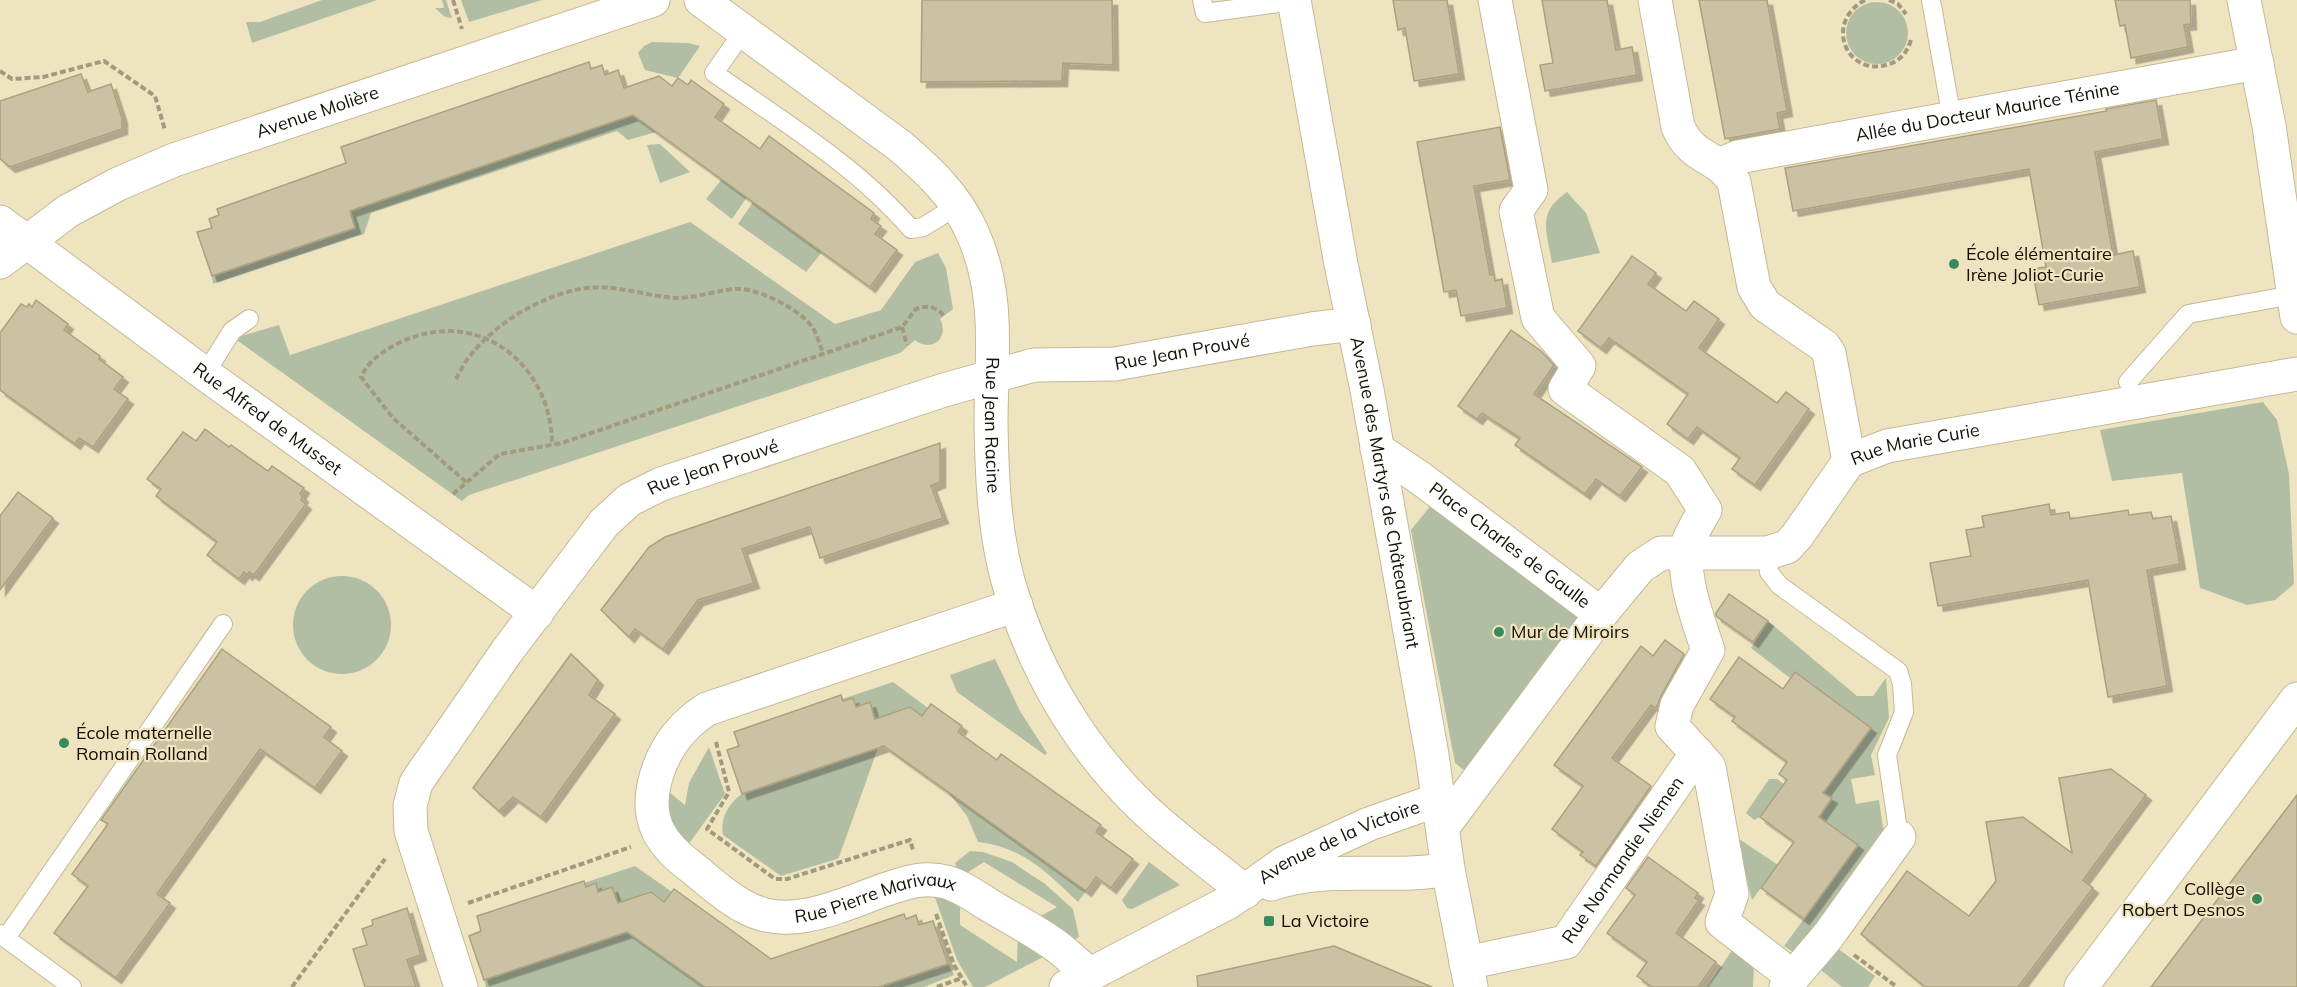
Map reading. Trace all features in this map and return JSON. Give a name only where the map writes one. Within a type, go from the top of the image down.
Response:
[{"type":"street","name":"Avenue Molière","points":[[0,262],[68,211],[104,190],[174,160],[653,0]]},
{"type":"street","name":"Rue Jean Racine","points":[[701,0],[900,146],[928,170],[957,206],[972,232],[985,271],[994,331],[991,423],[995,512],[1002,556],[1028,637],[1069,720],[1103,765],[1141,806],[1245,892]]},
{"type":"street","name":"Avenue des Martyrs de Châteaubriant","points":[[1294,0],[1377,448],[1468,975]]},
{"type":"street","name":"Rue Normandie Niemen","points":[[1495,0],[1531,190],[1516,211],[1538,318],[1579,366],[1565,389],[1680,471],[1705,510],[1689,540],[1688,552],[1689,586],[1708,650],[1677,705],[1672,726],[1709,767],[1732,894],[1722,922],[1789,982]]},
{"type":"street","points":[[1655,0],[1678,127],[1682,137],[1695,152],[1719,165],[1729,175],[1737,191],[1754,286],[1765,305],[1818,341],[1829,353],[1849,461]]},
{"type":"street","points":[[2244,0],[2257,63],[2283,123],[2295,306]]},
{"type":"street","name":"Allée du Docteur Maurice Ténine","points":[[1719,165],[1738,158],[2257,63]]},
{"type":"street","name":"Rue Alfred de Musset","points":[[0,222],[205,374],[537,613]]},
{"type":"street","name":"Rue Jean Prouvé","points":[[461,987],[411,831],[410,806],[420,775],[507,651],[604,523],[629,500],[644,490],[922,398],[1034,365],[1115,364],[1312,329],[1354,324]]},
{"type":"street","name":"Rue Marie Curie","points":[[1601,614],[1647,561],[1661,553],[1767,553],[1780,550],[1793,542],[1849,461],[1887,446],[2297,374]]},
{"type":"street","name":"Place Charles de Gaulle","points":[[1377,448],[1601,614],[1441,813]]},
{"type":"street","name":"Rue Pierre Marivaux","points":[[1016,605],[707,709],[680,730],[666,752],[654,786],[653,818],[660,837],[675,855],[743,907],[762,915],[788,917],[815,914],[906,882],[923,879],[949,882],[1058,947],[1078,981]]},
{"type":"street","points":[[2081,987],[2297,699]]},
{"type":"street","name":"Rue Normandie Niemen","points":[[1468,975],[1566,942],[1697,753]]},
{"type":"street","name":"Avenue de la Victoire","points":[[1078,981],[1245,892],[1284,863],[1369,824],[1441,813]]},
{"type":"street","points":[[1789,982],[1828,936],[1899,837]]},
{"type":"street","name":"Avenue de la Victoire","points":[[1245,892],[1290,878],[1335,872],[1406,873],[1448,869]]},
{"type":"lane","points":[[1202,0],[1205,13],[1294,0]]},
{"type":"lane","points":[[1931,0],[1952,119]]},
{"type":"lane","points":[[743,32],[714,73],[882,197],[911,229],[923,227],[957,206]]},
{"type":"lane","points":[[2128,382],[2188,314],[2295,306]]},
{"type":"lane","points":[[205,374],[232,331],[249,320]]},
{"type":"lane","points":[[1767,553],[1769,572],[1779,585],[1898,671],[1902,684],[1904,712],[1887,755],[1899,837]]},
{"type":"lane","points":[[72,987],[3,936],[223,624]]},
{"type":"path","points":[[453,0],[463,33]]},
{"type":"path","points":[[1865,0],[1856,5],[1843,24],[1842,36],[1845,48],[1852,57],[1873,67],[1896,62],[1905,54],[1912,33]]},
{"type":"path","points":[[1893,1],[1905,12],[1910,22]]},
{"type":"path","points":[[0,71],[12,79],[43,77],[104,61],[155,96],[167,134]]},
{"type":"path","points":[[456,380],[468,357],[485,339],[531,305],[587,288],[617,289],[680,298],[741,289],[764,295],[795,311],[812,327],[823,353]]},
{"type":"path","points":[[453,494],[500,454],[552,445],[902,327],[916,309],[936,308],[944,316]]},
{"type":"path","points":[[902,327],[907,345]]},
{"type":"path","points":[[466,483],[393,418],[361,377],[367,365],[380,354],[411,338],[454,331],[485,339],[511,353],[533,377],[547,408],[552,445]]},
{"type":"path","points":[[707,709],[729,792],[707,829],[775,879],[781,880],[910,840],[954,965],[967,987]]},
{"type":"path","points":[[459,906],[660,837]]},
{"type":"path","points":[[292,987],[388,855],[414,844]]},
{"type":"path","points":[[1828,936],[1897,987]]},
{"type":"path","points":[[938,987],[962,978]]},
{"type":"green space","points":[[322,0],[377,0],[252,43],[246,22],[260,22]]},
{"type":"green space","points":[[442,0],[446,0],[452,18],[445,17],[435,8],[444,8]]},
{"type":"green space","points":[[461,0],[542,0],[469,22]]},
{"type":"green space","points":[[1871,2],[1883,2],[1899,11],[1906,21],[1908,33],[1906,45],[1899,55],[1883,64],[1871,64],[1860,59],[1851,50],[1846,39],[1846,27],[1851,16],[1860,7]]},
{"type":"green space","points":[[652,42],[688,43],[700,46],[678,78],[645,70],[638,53]]},
{"type":"green space","points":[[633,115],[656,132],[628,140],[617,131],[371,213],[364,234],[213,284],[212,276],[355,228],[350,211]]},
{"type":"green space","points":[[660,144],[690,172],[660,183],[647,145]]},
{"type":"green space","points":[[722,179],[747,197],[732,219],[706,199]]},
{"type":"green space","points":[[1567,192],[1586,213],[1600,253],[1552,263],[1546,232],[1547,215],[1557,200]]},
{"type":"green space","points":[[753,202],[822,252],[806,272],[738,224]]},
{"type":"green space","points":[[690,222],[835,324],[881,310],[915,262],[938,253],[946,268],[953,309],[940,319],[943,332],[933,344],[921,344],[915,340],[900,353],[469,495],[462,501],[238,341],[241,336],[279,325],[290,355]]},
{"type":"green space","points":[[2263,402],[2277,420],[2289,474],[2294,584],[2275,600],[2247,605],[2200,588],[2182,473],[2112,481],[2100,430]]},
{"type":"green space","points":[[1432,504],[1586,621],[1469,774],[1455,763],[1411,530]]},
{"type":"green space","points":[[342,576],[361,580],[377,590],[387,606],[391,625],[387,644],[377,660],[361,670],[342,674],[323,670],[307,660],[297,644],[293,625],[297,606],[307,590],[323,580]]},
{"type":"green space","points":[[1768,621],[1857,696],[1873,696],[1886,678],[1889,718],[1871,755],[1875,775],[1851,779],[1856,804],[1879,800],[1883,828],[1890,835],[1800,957],[1784,946],[1858,845],[1831,825],[1816,821],[1831,799],[1823,793],[1871,728],[1795,672],[1790,678],[1751,648]]},
{"type":"green space","points":[[995,659],[1020,711],[1047,753],[1045,755],[957,692],[950,675]]},
{"type":"green space","points":[[893,682],[928,708],[922,716],[909,707],[875,719],[869,703],[856,707],[853,698],[843,701],[842,699]]},
{"type":"green space","points":[[709,747],[725,794],[685,849],[673,838],[664,788],[685,805],[689,783]]},
{"type":"green space","points":[[878,748],[837,859],[781,876],[723,835],[726,812],[742,794]]},
{"type":"green space","points":[[1769,779],[1777,779],[1784,784],[1760,817],[1754,820],[1746,813]]},
{"type":"green space","points":[[948,792],[1086,891],[1078,902],[1033,863],[1008,849],[978,842],[967,816]]},
{"type":"green space","points":[[1736,837],[1778,865],[1752,900]]},
{"type":"green space","points":[[970,851],[983,852],[1012,862],[1045,884],[1073,909],[1079,937],[1067,943],[1033,920],[1057,907],[984,862],[962,876],[958,873],[955,863]]},
{"type":"green space","points":[[1149,862],[1180,885],[1132,909],[1127,908],[1122,900]]},
{"type":"green space","points":[[635,866],[672,892],[665,902],[651,892],[618,903],[598,892],[596,883],[585,887],[584,883]]},
{"type":"green space","points":[[932,889],[960,898],[960,925],[1017,962],[1018,933],[1049,954],[985,987],[973,987],[957,960]]},
{"type":"green space","points":[[626,932],[705,987],[486,987],[484,980]]},
{"type":"green space","points":[[1833,945],[1875,976],[1868,987],[1842,987],[1817,967]]},
{"type":"green space","points":[[1733,949],[1754,964],[1753,987],[1707,987]]},
{"type":"green space","points":[[948,964],[954,975],[924,987],[879,987]]},
{"type":"building","points":[[922,0],[1112,0],[1113,65],[1063,63],[1062,81],[921,82]]},
{"type":"building","points":[[1393,0],[1447,0],[1459,74],[1414,81],[1405,28],[1398,30]]},
{"type":"building","points":[[1542,0],[1607,0],[1616,50],[1632,47],[1637,75],[1545,91],[1540,65],[1553,63]]},
{"type":"building","points":[[1699,0],[1767,0],[1787,111],[1777,113],[1780,129],[1725,139]]},
{"type":"building","points":[[2115,0],[2190,0],[2191,24],[2184,25],[2188,47],[2131,58],[2125,25],[2120,26]]},
{"type":"building","points":[[589,62],[591,69],[602,65],[605,75],[618,70],[624,88],[659,76],[672,86],[678,78],[688,85],[691,80],[724,104],[715,117],[760,149],[769,136],[874,213],[871,219],[881,226],[875,234],[897,250],[870,287],[633,115],[350,211],[355,228],[212,276],[197,232],[212,228],[209,219],[219,215],[217,209],[346,163],[341,147]]},
{"type":"building","points":[[81,74],[88,92],[111,84],[122,118],[122,129],[10,167],[0,159],[0,101]]},
{"type":"building","points":[[2156,100],[2163,139],[2095,152],[2113,255],[2133,251],[2140,287],[2039,305],[2032,269],[2046,267],[2029,169],[1793,211],[1785,168],[2107,111],[2106,109]]},
{"type":"building","points":[[1500,127],[1510,180],[1474,186],[1490,275],[1494,274],[1495,281],[1502,279],[1507,308],[1461,316],[1456,290],[1444,292],[1417,142]]},
{"type":"building","points":[[1632,256],[1656,273],[1648,284],[1686,311],[1694,301],[1719,319],[1699,348],[1777,403],[1786,392],[1809,409],[1755,485],[1732,469],[1740,458],[1697,427],[1688,439],[1667,424],[1688,394],[1609,338],[1601,348],[1578,331]]},
{"type":"building","points":[[36,300],[68,324],[64,330],[100,356],[99,359],[123,377],[114,389],[128,399],[93,447],[79,438],[75,444],[0,390],[0,333],[21,304],[27,307],[29,304],[32,307]]},
{"type":"building","points":[[1511,330],[1541,351],[1554,365],[1534,394],[1642,467],[1620,496],[1596,479],[1585,494],[1515,445],[1520,438],[1482,413],[1477,419],[1458,406]]},
{"type":"building","points":[[205,429],[268,471],[272,466],[304,488],[300,494],[303,497],[301,500],[306,504],[254,575],[249,572],[247,575],[244,572],[239,579],[207,555],[217,542],[156,496],[161,489],[147,479],[183,432],[196,441]]},
{"type":"building","points":[[940,443],[940,482],[931,486],[943,518],[820,558],[810,527],[742,549],[754,583],[698,600],[663,649],[635,629],[629,637],[601,610],[649,547],[665,537]]},
{"type":"building","points":[[18,492],[53,518],[0,590],[0,516]]},
{"type":"building","points":[[2049,504],[2051,515],[2069,512],[2070,519],[2128,510],[2129,515],[2151,512],[2153,519],[2171,516],[2180,564],[2147,570],[2167,686],[2108,697],[2088,580],[1938,606],[1930,563],[1971,556],[1966,530],[1984,527],[1982,516]]},
{"type":"building","points":[[1729,594],[1768,621],[1753,642],[1716,616]]},
{"type":"building","points":[[1665,640],[1684,654],[1656,708],[1651,705],[1612,758],[1651,786],[1596,866],[1580,855],[1583,852],[1552,829],[1583,786],[1554,765],[1641,646],[1653,656]]},
{"type":"building","points":[[222,649],[331,727],[324,737],[342,751],[315,788],[260,749],[157,894],[170,903],[116,978],[54,933],[88,886],[72,874],[108,824],[101,820]]},
{"type":"building","points":[[571,654],[598,680],[589,695],[615,714],[541,817],[513,797],[499,811],[473,788]]},
{"type":"building","points":[[1739,657],[1783,689],[1795,672],[1871,728],[1823,793],[1832,798],[1819,817],[1858,845],[1804,919],[1761,888],[1794,842],[1760,817],[1787,780],[1779,774],[1787,762],[1732,721],[1735,717],[1710,699]]},
{"type":"building","points":[[841,695],[843,701],[853,698],[856,707],[870,702],[875,719],[910,707],[922,716],[931,704],[962,726],[958,732],[997,760],[1001,754],[1101,825],[1096,832],[1133,859],[1111,888],[1096,877],[1086,891],[884,746],[742,794],[727,750],[739,746],[734,732]]},
{"type":"building","points":[[2111,769],[2146,795],[2083,880],[2093,888],[2018,987],[1925,987],[1861,934],[1907,871],[1969,916],[1996,881],[1986,822],[2023,817],[2072,853],[2059,778]]},
{"type":"building","name":"Collège Robert Desnos","points":[[2297,795],[2297,987],[2151,987]]},
{"type":"building","points":[[1648,857],[1698,893],[1695,898],[1699,900],[1676,933],[1716,962],[1698,987],[1652,987],[1637,976],[1647,962],[1607,933],[1635,895],[1626,888]]},
{"type":"building","points":[[584,881],[586,887],[596,883],[598,892],[612,887],[618,903],[651,892],[664,902],[674,889],[771,959],[904,914],[906,919],[916,915],[919,925],[933,921],[948,964],[879,987],[705,987],[627,932],[484,980],[469,936],[481,931],[477,916]]},
{"type":"building","points":[[407,908],[421,955],[407,960],[416,987],[365,987],[353,949],[367,945],[362,929],[373,925],[372,920]]},
{"type":"building","points":[[1334,946],[1432,987],[1198,987],[1197,976]]},
{"type":"place","name":"École élémentaire Irène Joliot-Curie","points":[[1954,264]]},
{"type":"place","name":"Mur de Miroirs","points":[[1499,632]]},
{"type":"place","name":"École maternelle Romain Rolland","points":[[64,743]]},
{"type":"place","name":"Collège Robert Desnos","points":[[2257,899]]},
{"type":"place","name":"La Victoire","points":[[1269,921]]}]
